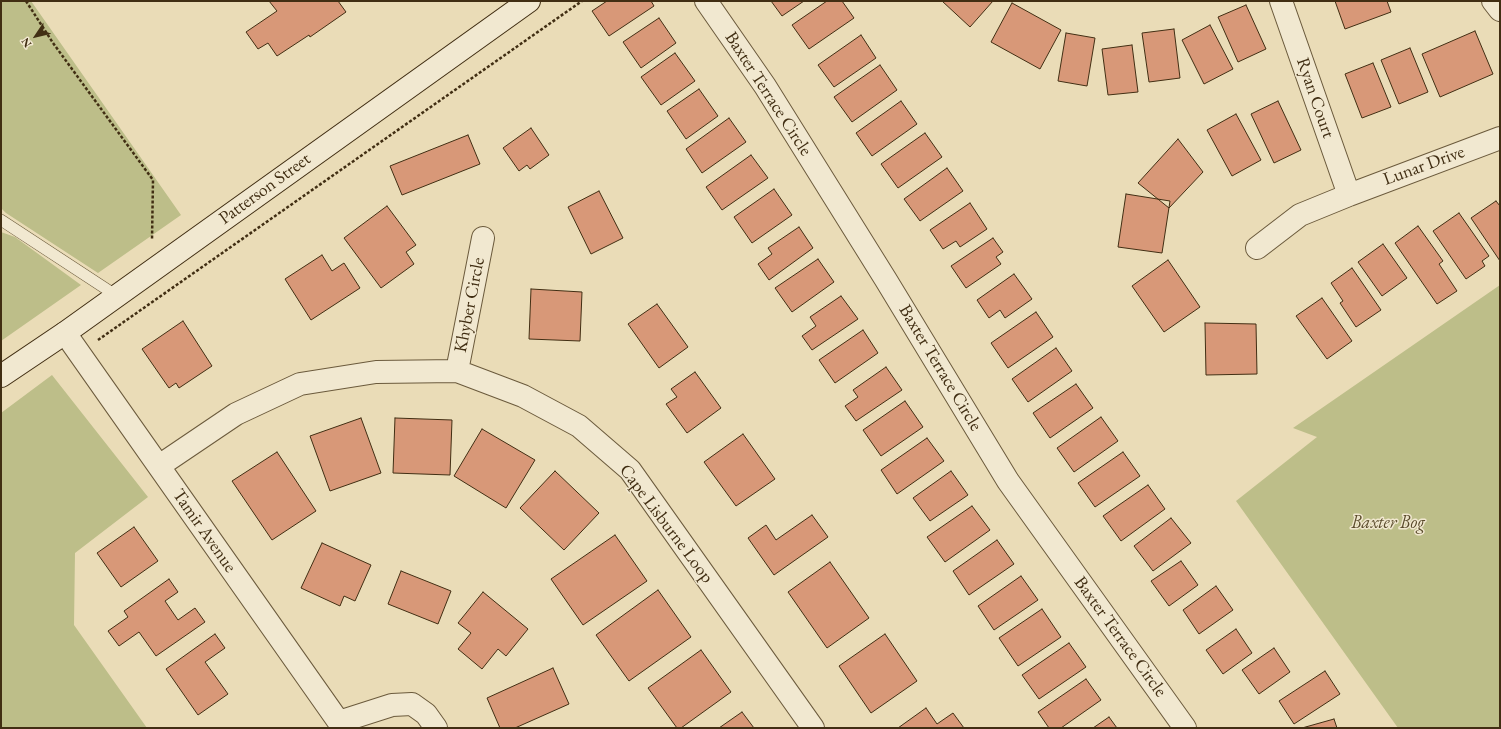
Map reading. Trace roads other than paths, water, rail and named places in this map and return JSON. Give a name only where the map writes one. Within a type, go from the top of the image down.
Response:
[{"type":"street","name":"Patterson Street","points":[[1,376],[117,296],[528,1]]},
{"type":"street","name":"Baxter Terrace Circle","points":[[706,1],[765,86],[882,273],[1008,480],[1185,728]]},
{"type":"street","name":"Ryan Court","points":[[1282,1],[1349,195]]},
{"type":"street","points":[[1494,1],[1500,10]]},
{"type":"street","name":"Lunar Drive","points":[[1257,248],[1300,215],[1500,138]]},
{"type":"street","name":"Khyber Circle","points":[[457,371],[483,238]]},
{"type":"street","name":"Tamir Avenue","points":[[65,333],[341,725]]},
{"type":"street","name":"Cape Lisburne Loop","points":[[158,466],[236,414],[300,384],[376,372],[457,371],[523,396],[579,426],[630,470],[813,728]]},
{"type":"street","points":[[341,725],[392,705],[412,704],[426,714],[436,728]]},
{"type":"lane","points":[[1,220],[117,296]]},
{"type":"park label","name":"Baxter Bog","points":[[1388,523]]}]
